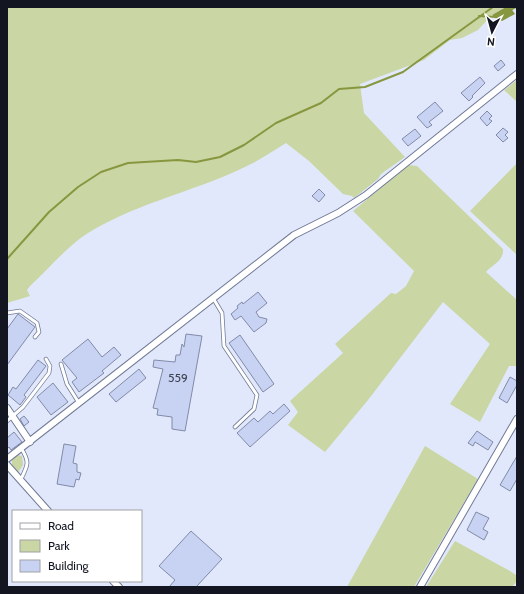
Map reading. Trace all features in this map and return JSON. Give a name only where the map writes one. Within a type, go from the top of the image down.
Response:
[{"type":"street","points":[[7,459],[294,235],[338,213],[366,195],[517,74]]},
{"type":"street","points":[[7,408],[30,442]]},
{"type":"street","points":[[420,587],[517,419]]},
{"type":"street","points":[[7,466],[47,510]]},
{"type":"lane","points":[[213,298],[222,313],[224,346],[257,395],[254,409],[235,427]]},
{"type":"lane","points":[[7,313],[20,311],[37,324],[39,332],[35,337]]},
{"type":"lane","points":[[7,421],[23,407],[49,374],[50,366],[46,359]]},
{"type":"lane","points":[[61,364],[67,384],[79,403]]},
{"type":"lane","points":[[20,481],[27,466],[28,459],[21,448]]},
{"type":"green space","points":[[7,7],[506,7],[492,15],[478,30],[462,38],[450,40],[424,60],[360,84],[364,113],[405,157],[381,174],[378,179],[354,198],[343,194],[309,161],[286,143],[235,172],[129,212],[88,233],[65,251],[30,286],[27,290],[30,296],[7,303]]},
{"type":"green space","points":[[517,80],[517,102],[504,90]]},
{"type":"green space","points":[[517,163],[517,255],[470,211]]},
{"type":"green space","points":[[408,165],[417,166],[503,249],[502,257],[486,272],[517,300],[517,366],[509,366],[480,422],[450,404],[490,344],[443,302],[368,400],[325,452],[288,425],[298,412],[290,401],[343,353],[335,344],[391,293],[396,294],[406,286],[414,271],[353,211]]},
{"type":"green space","points":[[425,446],[478,479],[414,587],[347,587]]},
{"type":"green space","points":[[18,455],[22,456],[23,465],[17,474],[12,467],[12,460]]},
{"type":"green space","points":[[455,541],[510,571],[517,576],[517,581],[512,587],[426,587]]},
{"type":"shaded area","points":[[506,7],[510,7],[515,14],[502,21],[492,15]]},
{"type":"building","points":[[501,60],[505,65],[498,71],[494,66]]},
{"type":"building","points":[[480,77],[485,83],[469,101],[461,93]]},
{"type":"building","points":[[435,102],[443,111],[429,122],[432,125],[427,128],[417,117]]},
{"type":"building","points":[[487,111],[492,116],[489,119],[492,121],[487,126],[480,118]]},
{"type":"building","points":[[503,128],[508,132],[505,135],[508,138],[503,142],[496,135]]},
{"type":"building","points":[[415,129],[421,136],[408,146],[402,139]]},
{"type":"building","points":[[319,189],[325,195],[319,202],[312,196]]},
{"type":"building","points":[[258,292],[267,303],[256,312],[259,317],[267,319],[266,323],[254,332],[241,316],[235,320],[231,314],[238,308],[237,306],[242,302],[243,304]]},
{"type":"building","points":[[18,314],[35,327],[7,365],[7,329]]},
{"type":"building","points":[[186,334],[202,336],[185,431],[172,429],[172,417],[157,415],[158,409],[153,408],[163,369],[153,367],[154,360],[175,362],[176,355],[180,355],[182,344],[184,347]]},
{"type":"building","points":[[240,335],[274,384],[263,392],[229,343]]},
{"type":"building","points":[[88,339],[102,357],[114,347],[121,355],[102,371],[104,373],[79,392],[72,382],[77,378],[62,360]]},
{"type":"building","points":[[38,360],[46,366],[24,395],[26,397],[20,405],[8,395],[13,387],[16,389]]},
{"type":"building","points":[[139,369],[146,378],[116,402],[109,394]]},
{"type":"building","points":[[510,377],[517,381],[517,385],[507,403],[499,398]]},
{"type":"building","points":[[53,383],[68,402],[51,415],[37,397]]},
{"type":"building","points":[[284,404],[290,411],[250,447],[237,433],[254,418],[258,422],[270,411],[273,414]]},
{"type":"building","points":[[24,416],[29,422],[24,426],[20,419]]},
{"type":"building","points":[[477,431],[493,442],[488,450],[475,442],[473,446],[468,443]]},
{"type":"building","points":[[14,432],[22,442],[11,450],[9,447],[7,449],[7,438]]},
{"type":"building","points":[[64,444],[76,446],[73,463],[77,464],[77,472],[81,473],[79,480],[76,479],[74,487],[57,484]]},
{"type":"building","points":[[517,456],[517,479],[510,491],[500,485]]},
{"type":"building","points":[[476,512],[489,518],[483,529],[488,532],[484,540],[467,530]]},
{"type":"building","points":[[191,531],[222,559],[196,587],[169,587],[175,580],[159,566]]},
{"type":"waterway","points":[[7,259],[49,212],[78,187],[101,172],[128,163],[178,160],[196,162],[220,157],[244,145],[276,123],[321,103],[339,89],[365,87],[403,72],[493,7]]},
{"type":"waterway","points":[[510,10],[516,7]]},
{"type":"waterway","points":[[479,16],[496,17]]}]
